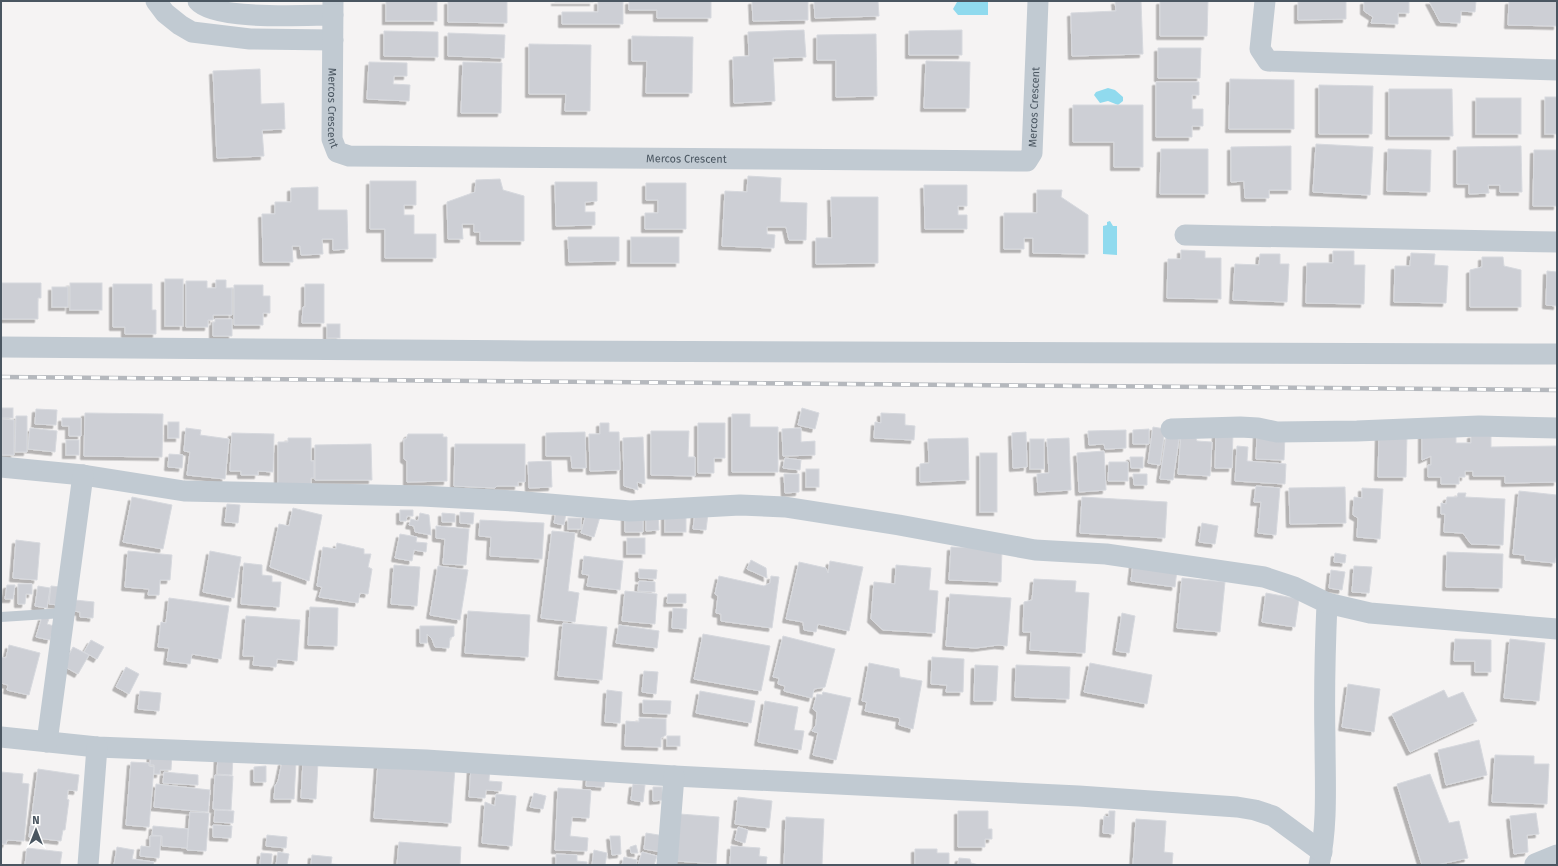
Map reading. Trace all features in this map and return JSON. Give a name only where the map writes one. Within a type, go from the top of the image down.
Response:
[{"type":"street","points":[[156,1],[165,14],[192,32],[250,39],[333,40]]},
{"type":"street","points":[[198,1],[201,5],[217,11],[251,15],[333,8]]},
{"type":"street","name":"Mercos Crescent","points":[[333,8],[332,139],[337,152],[349,156],[1027,161],[1032,153],[1038,1]]},
{"type":"street","points":[[1265,1],[1260,49],[1268,61],[1557,70]]},
{"type":"street","points":[[1185,235],[1557,242]]},
{"type":"street","points":[[1,347],[528,351],[1557,354]]},
{"type":"street","points":[[1171,429],[1240,427],[1284,432],[1364,431],[1479,426],[1557,428]]},
{"type":"street","points":[[1,467],[83,475],[184,491],[422,496],[514,501],[630,511],[740,505],[785,507],[899,524],[1035,550],[1106,554],[1264,577],[1294,587],[1327,603],[1370,613],[1557,629]]},
{"type":"street","points":[[47,742],[63,613],[83,475]]},
{"type":"street","points":[[1321,858],[1325,804],[1324,677],[1327,603]]},
{"type":"street","points":[[1,738],[97,747],[426,760],[674,776],[1079,796],[1237,807],[1255,810],[1273,816],[1321,858]]},
{"type":"street","points":[[88,865],[97,747]]},
{"type":"street","points":[[667,865],[674,776]]},
{"type":"street","points":[[1533,865],[1557,855]]},
{"type":"lane","points":[[1,617],[63,613]]},
{"type":"water","points":[[957,2],[988,2],[988,15],[958,15],[953,9]]},
{"type":"water","points":[[1108,88],[1115,90],[1123,97],[1123,101],[1118,105],[1108,101],[1100,103],[1094,95],[1096,92]]},
{"type":"water","points":[[1110,221],[1113,226],[1117,226],[1117,255],[1103,254],[1103,226],[1107,225],[1107,222]]},
{"type":"building","points":[[386,1],[437,1],[437,21],[386,21]]},
{"type":"building","points":[[448,1],[507,1],[507,23],[448,22]]},
{"type":"building","points":[[593,1],[593,2],[555,2]]},
{"type":"building","points":[[598,1],[623,1],[623,24],[562,24],[562,12],[598,12]]},
{"type":"building","points":[[629,1],[711,1],[711,18],[657,18],[657,10],[629,10]]},
{"type":"building","points":[[752,1],[808,1],[808,20],[753,21]]},
{"type":"building","points":[[814,1],[878,1],[879,16],[815,18]]},
{"type":"building","points":[[1115,1],[1141,1],[1143,54],[1072,56],[1071,13],[1116,11]]},
{"type":"building","points":[[1160,1],[1208,1],[1207,36],[1160,36]]},
{"type":"building","points":[[1346,1],[1346,19],[1298,20],[1298,2]]},
{"type":"building","points":[[1364,1],[1409,1],[1409,13],[1398,13],[1398,24],[1371,23],[1373,17],[1364,11]]},
{"type":"building","points":[[1429,1],[1476,1],[1475,12],[1461,11],[1460,23],[1440,22]]},
{"type":"building","points":[[1509,1],[1557,1],[1557,26],[1508,25]]},
{"type":"building","points":[[804,30],[806,57],[773,58],[775,101],[734,103],[733,57],[749,56],[748,32]]},
{"type":"building","points":[[962,30],[962,55],[909,55],[909,31]]},
{"type":"building","points":[[384,31],[438,32],[438,57],[384,56]]},
{"type":"building","points":[[448,33],[505,35],[504,58],[448,56]]},
{"type":"building","points":[[876,34],[877,96],[836,97],[836,60],[817,60],[817,35]]},
{"type":"building","points":[[632,36],[693,37],[692,93],[646,93],[647,61],[632,61]]},
{"type":"building","points":[[529,44],[591,45],[590,111],[565,111],[566,94],[529,94]]},
{"type":"building","points":[[1158,48],[1201,48],[1200,78],[1158,78]]},
{"type":"building","points":[[926,61],[970,62],[969,108],[924,108]]},
{"type":"building","points":[[369,62],[407,63],[407,76],[394,76],[393,84],[410,85],[409,101],[367,99]]},
{"type":"building","points":[[463,62],[502,63],[501,113],[461,113]]},
{"type":"building","points":[[260,69],[261,104],[284,103],[285,129],[262,130],[264,156],[217,158],[213,71]]},
{"type":"building","points":[[1230,79],[1294,80],[1294,129],[1229,129]]},
{"type":"building","points":[[1156,82],[1199,82],[1199,95],[1192,95],[1192,109],[1203,109],[1203,126],[1192,126],[1192,137],[1156,137]]},
{"type":"building","points":[[1319,85],[1373,86],[1372,134],[1319,134]]},
{"type":"building","points":[[1389,89],[1452,89],[1453,136],[1389,136]]},
{"type":"building","points":[[1545,97],[1557,97],[1557,134],[1545,134]]},
{"type":"building","points":[[1476,98],[1521,98],[1521,134],[1476,134]]},
{"type":"building","points":[[1073,105],[1143,105],[1143,167],[1114,167],[1114,142],[1073,142]]},
{"type":"building","points":[[1316,144],[1373,147],[1370,195],[1313,192]]},
{"type":"building","points":[[1291,146],[1291,190],[1269,190],[1269,198],[1245,198],[1244,181],[1231,182],[1231,147]]},
{"type":"building","points":[[1521,146],[1522,192],[1500,192],[1500,185],[1488,185],[1489,193],[1469,194],[1469,184],[1457,184],[1457,147]]},
{"type":"building","points":[[1161,149],[1208,149],[1208,194],[1160,194]]},
{"type":"building","points":[[1388,149],[1431,150],[1430,192],[1387,191]]},
{"type":"building","points":[[1534,150],[1557,150],[1557,206],[1533,206]]},
{"type":"building","points":[[748,176],[781,178],[780,202],[807,203],[806,240],[789,240],[786,227],[767,227],[767,234],[775,235],[774,248],[722,246],[725,191],[747,192]]},
{"type":"building","points":[[500,179],[503,190],[524,196],[524,241],[480,241],[480,232],[474,232],[474,224],[462,224],[463,239],[448,239],[447,202],[475,192],[476,180]]},
{"type":"building","points":[[370,181],[416,181],[416,205],[404,205],[404,215],[414,215],[414,234],[436,234],[436,258],[385,258],[385,229],[370,229]]},
{"type":"building","points":[[555,182],[597,182],[597,201],[585,202],[585,212],[595,212],[595,225],[556,226]]},
{"type":"building","points":[[646,183],[686,183],[686,229],[645,229],[645,213],[658,213],[658,200],[646,200]]},
{"type":"building","points":[[924,185],[967,185],[967,206],[958,206],[958,215],[967,215],[967,229],[925,229]]},
{"type":"building","points":[[318,187],[318,210],[347,210],[348,249],[333,250],[333,239],[322,239],[323,254],[301,255],[300,246],[292,246],[293,262],[263,262],[262,214],[275,214],[275,202],[291,202],[291,188]]},
{"type":"building","points":[[1037,190],[1062,190],[1061,197],[1088,215],[1088,254],[1033,253],[1033,238],[1024,238],[1024,249],[1004,249],[1004,213],[1037,213]]},
{"type":"building","points":[[831,197],[878,197],[878,263],[816,264],[816,238],[832,238]]},
{"type":"building","points":[[568,237],[619,237],[619,261],[569,262]]},
{"type":"building","points":[[631,237],[679,237],[679,263],[631,263]]},
{"type":"building","points":[[1181,250],[1205,251],[1205,258],[1221,258],[1221,299],[1167,298],[1168,259],[1181,259]]},
{"type":"building","points":[[1333,251],[1354,251],[1354,265],[1365,265],[1364,304],[1306,303],[1307,263],[1333,263]]},
{"type":"building","points":[[1411,253],[1435,254],[1434,265],[1448,266],[1446,303],[1394,302],[1395,266],[1410,266]]},
{"type":"building","points":[[1260,254],[1280,254],[1280,264],[1289,264],[1287,302],[1233,300],[1235,264],[1259,265]]},
{"type":"building","points":[[1482,257],[1503,257],[1504,266],[1521,270],[1521,307],[1470,307],[1470,270],[1482,267]]},
{"type":"building","points":[[1547,271],[1557,272],[1557,306],[1546,305]]},
{"type":"building","points":[[165,279],[183,279],[183,326],[165,326]]},
{"type":"building","points":[[216,280],[226,280],[226,288],[232,288],[232,315],[213,315],[213,320],[208,320],[208,327],[186,327],[186,281],[207,281],[207,288],[216,288]]},
{"type":"building","points":[[2,283],[41,283],[41,298],[38,298],[38,319],[2,319]]},
{"type":"building","points":[[70,283],[102,283],[102,310],[70,310]]},
{"type":"building","points":[[113,284],[152,284],[152,310],[156,310],[156,334],[125,334],[125,327],[113,327]]},
{"type":"building","points":[[305,284],[324,284],[324,323],[302,323],[303,307],[305,307]]},
{"type":"building","points":[[234,285],[263,285],[263,296],[270,296],[270,313],[263,313],[263,325],[234,325]]},
{"type":"building","points":[[52,287],[68,287],[68,307],[52,307]]},
{"type":"building","points":[[215,319],[232,319],[232,336],[213,336],[213,322],[215,322]]},
{"type":"building","points":[[327,324],[340,324],[340,338],[327,338]]},
{"type":"building","points":[[1,408],[13,408],[13,418],[1,418]]},
{"type":"building","points":[[802,408],[819,413],[815,429],[798,425]]},
{"type":"building","points":[[36,409],[57,410],[56,425],[35,424]]},
{"type":"building","points":[[85,413],[163,414],[162,457],[84,456]]},
{"type":"building","points":[[881,413],[905,414],[905,425],[915,426],[914,440],[874,438],[875,422],[881,423]]},
{"type":"building","points":[[732,414],[750,414],[750,427],[778,427],[778,472],[732,472]]},
{"type":"building","points":[[16,416],[27,416],[27,452],[15,452]]},
{"type":"building","points":[[62,418],[81,418],[81,436],[69,436],[69,426],[62,426]]},
{"type":"building","points":[[2,419],[14,420],[14,455],[2,455]]},
{"type":"building","points":[[168,422],[179,422],[179,438],[168,438]]},
{"type":"building","points":[[600,423],[609,423],[609,432],[619,432],[620,470],[590,471],[589,434],[600,434]]},
{"type":"building","points":[[698,423],[725,423],[725,458],[714,458],[714,473],[698,473]]},
{"type":"building","points":[[1153,427],[1165,429],[1160,465],[1148,463]]},
{"type":"building","points":[[30,428],[57,431],[55,452],[28,449]]},
{"type":"building","points":[[186,428],[201,430],[200,435],[229,439],[225,479],[187,475],[190,452],[184,451]]},
{"type":"building","points":[[801,428],[801,442],[815,441],[815,455],[783,456],[782,429]]},
{"type":"building","points":[[1149,429],[1149,444],[1133,444],[1133,430]]},
{"type":"building","points":[[1126,430],[1126,448],[1105,449],[1104,444],[1089,445],[1088,431]]},
{"type":"building","points":[[651,431],[689,431],[688,457],[695,457],[695,476],[651,475]]},
{"type":"building","points":[[1216,431],[1233,432],[1232,468],[1215,468]]},
{"type":"building","points":[[585,432],[586,468],[572,468],[571,456],[546,456],[546,433]]},
{"type":"building","points":[[1026,432],[1027,467],[1013,468],[1012,433]]},
{"type":"building","points":[[232,433],[274,434],[273,472],[258,471],[258,475],[241,475],[241,471],[230,471]]},
{"type":"building","points":[[1456,433],[1456,443],[1471,443],[1471,435],[1491,434],[1491,447],[1557,446],[1557,482],[1505,483],[1505,476],[1473,476],[1473,471],[1465,471],[1465,477],[1459,477],[1459,484],[1441,484],[1441,477],[1428,477],[1428,465],[1431,465],[1431,456],[1422,460],[1422,434]]},
{"type":"building","points":[[408,434],[443,434],[443,437],[447,437],[447,481],[407,482],[407,461],[404,459],[404,439],[406,439]]},
{"type":"building","points":[[1257,434],[1285,435],[1284,460],[1256,459]]},
{"type":"building","points":[[1181,435],[1195,436],[1197,441],[1212,442],[1210,476],[1178,474]]},
{"type":"building","points":[[1379,435],[1407,435],[1406,477],[1378,477]]},
{"type":"building","points":[[1166,436],[1179,439],[1173,480],[1160,479]]},
{"type":"building","points":[[643,437],[645,484],[637,482],[638,490],[624,486],[623,438]]},
{"type":"building","points":[[288,438],[311,438],[311,461],[314,461],[314,478],[311,478],[311,484],[278,484],[278,442],[288,442]]},
{"type":"building","points":[[968,438],[969,480],[920,482],[920,464],[929,463],[928,439]]},
{"type":"building","points":[[1069,438],[1071,490],[1038,492],[1037,474],[1049,473],[1047,439]]},
{"type":"building","points":[[1030,439],[1044,439],[1044,469],[1030,469]]},
{"type":"building","points":[[66,440],[79,440],[79,455],[66,455]]},
{"type":"building","points":[[371,444],[372,480],[315,480],[315,445]]},
{"type":"building","points":[[455,444],[525,444],[525,482],[518,482],[518,486],[497,486],[495,488],[454,486]]},
{"type":"building","points":[[1237,446],[1248,447],[1247,461],[1286,464],[1285,484],[1235,481]]},
{"type":"building","points":[[1104,451],[1106,490],[1079,492],[1077,453]]},
{"type":"building","points":[[980,453],[997,453],[997,512],[980,512]]},
{"type":"building","points":[[169,454],[183,455],[182,468],[168,467]]},
{"type":"building","points":[[1130,457],[1143,457],[1143,468],[1131,468]]},
{"type":"building","points":[[785,458],[801,460],[800,470],[783,468]]},
{"type":"building","points":[[551,461],[552,487],[529,488],[528,462]]},
{"type":"building","points":[[1109,462],[1128,462],[1128,481],[1108,481]]},
{"type":"building","points":[[806,469],[819,469],[819,487],[806,487]]},
{"type":"building","points":[[784,474],[799,474],[799,492],[785,493]]},
{"type":"building","points":[[1133,474],[1147,474],[1147,485],[1134,485]]},
{"type":"building","points":[[1256,486],[1280,488],[1276,535],[1258,533],[1261,502],[1254,502]]},
{"type":"building","points":[[1345,487],[1346,523],[1290,524],[1289,488]]},
{"type":"building","points":[[1362,488],[1383,489],[1380,539],[1357,537],[1358,518],[1353,515],[1354,497],[1362,498]]},
{"type":"building","points":[[1519,491],[1557,495],[1557,553],[1555,563],[1525,560],[1525,555],[1513,554]]},
{"type":"building","points":[[1458,493],[1466,493],[1465,497],[1505,499],[1503,545],[1471,544],[1463,533],[1444,532],[1445,514],[1441,514],[1441,503],[1446,504],[1447,497],[1457,497]]},
{"type":"building","points":[[132,497],[172,505],[163,549],[123,542]]},
{"type":"building","points":[[1082,497],[1167,502],[1165,538],[1080,533]]},
{"type":"building","points":[[227,504],[240,505],[238,523],[225,522]]},
{"type":"building","points":[[293,508],[322,515],[309,581],[270,567],[279,524],[289,526]]},
{"type":"building","points":[[400,510],[413,510],[413,516],[407,516],[406,521],[400,521]]},
{"type":"building","points":[[460,512],[474,513],[473,524],[460,523]]},
{"type":"building","points":[[556,512],[566,513],[564,525],[554,523]]},
{"type":"building","points":[[420,513],[429,515],[431,535],[415,532],[414,526],[409,525],[411,519],[418,521]]},
{"type":"building","points":[[442,513],[455,514],[455,522],[442,522]]},
{"type":"building","points":[[665,513],[686,513],[686,532],[665,532]]},
{"type":"building","points":[[695,513],[708,514],[706,530],[693,529]]},
{"type":"building","points":[[586,514],[600,517],[594,537],[581,533]]},
{"type":"building","points":[[658,514],[659,530],[646,531],[646,515]]},
{"type":"building","points":[[643,515],[643,532],[625,532],[625,516]]},
{"type":"building","points":[[568,518],[581,518],[581,529],[568,529]]},
{"type":"building","points":[[480,520],[544,523],[542,559],[490,556],[491,537],[479,536]]},
{"type":"building","points":[[1202,523],[1218,526],[1215,544],[1199,542]]},
{"type":"building","points":[[436,526],[469,529],[466,565],[443,564],[445,539],[436,538]]},
{"type":"building","points":[[552,531],[575,533],[568,591],[579,593],[575,622],[541,618]]},
{"type":"building","points":[[400,534],[417,537],[416,542],[427,543],[426,552],[414,550],[412,561],[395,558]]},
{"type":"building","points":[[627,538],[645,538],[645,554],[627,554]]},
{"type":"building","points":[[16,540],[40,543],[37,580],[13,578]]},
{"type":"building","points":[[337,543],[364,549],[364,554],[371,554],[368,567],[372,569],[368,594],[360,593],[358,603],[319,597],[322,587],[317,586],[323,547],[336,549]]},
{"type":"building","points":[[951,547],[1002,549],[1001,582],[949,580]]},
{"type":"building","points":[[128,551],[172,555],[170,580],[160,580],[159,595],[148,595],[149,589],[125,587]]},
{"type":"building","points":[[210,551],[241,557],[234,598],[203,592]]},
{"type":"building","points":[[1447,552],[1503,554],[1502,588],[1446,587]]},
{"type":"building","points":[[1335,553],[1346,555],[1345,563],[1334,562]]},
{"type":"building","points":[[584,556],[623,561],[620,590],[587,586],[589,575],[582,574]]},
{"type":"building","points":[[751,560],[766,568],[767,578],[747,569]]},
{"type":"building","points":[[830,561],[863,567],[849,631],[818,624],[816,632],[804,630],[803,622],[786,619],[799,562],[826,568],[828,573]]},
{"type":"building","points":[[244,563],[262,565],[262,575],[272,576],[272,582],[281,582],[279,607],[241,604]]},
{"type":"building","points":[[1133,564],[1177,570],[1175,587],[1131,581]]},
{"type":"building","points":[[394,565],[420,567],[417,606],[391,604]]},
{"type":"building","points":[[896,565],[931,568],[929,590],[938,591],[935,633],[883,630],[871,619],[874,582],[895,584]]},
{"type":"building","points":[[438,566],[468,570],[460,620],[430,615]]},
{"type":"building","points":[[1354,566],[1372,567],[1369,593],[1352,592]]},
{"type":"building","points":[[639,569],[657,570],[656,579],[639,578]]},
{"type":"building","points":[[1331,570],[1345,572],[1342,590],[1329,588]]},
{"type":"building","points":[[719,576],[764,586],[770,583],[771,576],[779,577],[772,628],[721,621],[721,614],[716,613],[718,596],[715,594]]},
{"type":"building","points":[[1182,578],[1225,582],[1220,632],[1177,628]]},
{"type":"building","points":[[1034,579],[1076,581],[1075,592],[1089,593],[1085,653],[1030,650],[1031,632],[1023,632],[1024,602],[1032,600]]},
{"type":"building","points":[[639,581],[655,582],[655,592],[638,591]]},
{"type":"building","points":[[18,584],[32,584],[32,594],[26,594],[25,604],[18,604]]},
{"type":"building","points":[[7,585],[15,585],[13,599],[5,599]]},
{"type":"building","points":[[38,586],[50,588],[47,608],[35,606]]},
{"type":"building","points":[[51,586],[61,587],[59,605],[49,604]]},
{"type":"building","points":[[625,591],[657,594],[655,624],[622,621]]},
{"type":"building","points":[[1266,593],[1299,599],[1295,627],[1262,622]]},
{"type":"building","points":[[668,594],[686,594],[686,603],[667,603]]},
{"type":"building","points":[[950,594],[1011,598],[1007,646],[998,645],[976,648],[946,646]]},
{"type":"building","points":[[169,598],[229,606],[221,659],[192,654],[190,664],[167,661],[169,648],[158,647],[161,622],[166,623]]},
{"type":"building","points":[[75,600],[94,602],[93,618],[80,617],[80,612],[74,611]]},
{"type":"building","points":[[310,607],[338,608],[337,646],[308,645]]},
{"type":"building","points":[[673,608],[687,609],[686,629],[672,628]]},
{"type":"building","points":[[468,611],[530,615],[528,657],[465,653]]},
{"type":"building","points":[[1122,613],[1135,616],[1129,653],[1116,651]]},
{"type":"building","points":[[246,616],[300,620],[297,661],[277,659],[276,667],[253,665],[254,656],[243,656]]},
{"type":"building","points":[[42,617],[49,619],[47,624],[54,626],[50,640],[36,637]]},
{"type":"building","points":[[563,623],[607,627],[602,680],[558,676]]},
{"type":"building","points":[[619,625],[659,631],[657,648],[616,643]]},
{"type":"building","points":[[420,626],[454,626],[454,636],[450,638],[449,648],[435,647],[432,639],[427,634],[427,643],[420,643]]},
{"type":"building","points":[[703,634],[770,646],[761,691],[694,679]]},
{"type":"building","points":[[783,636],[835,649],[825,687],[814,689],[812,698],[784,691],[785,686],[778,684],[779,678],[773,677]]},
{"type":"building","points":[[1455,639],[1491,640],[1491,672],[1475,672],[1475,661],[1454,661]]},
{"type":"building","points":[[1510,639],[1545,643],[1539,701],[1504,698]]},
{"type":"building","points":[[91,640],[104,647],[97,659],[84,652]]},
{"type":"building","points":[[9,645],[40,653],[29,695],[7,690],[8,685],[1,683],[1,657],[6,658]]},
{"type":"building","points":[[73,647],[89,655],[78,674],[63,666]]},
{"type":"building","points":[[932,657],[964,659],[963,692],[946,692],[947,685],[931,684]]},
{"type":"building","points":[[869,663],[899,669],[900,677],[922,681],[913,729],[899,725],[900,718],[865,711],[867,702],[862,701]]},
{"type":"building","points":[[1090,663],[1152,675],[1147,704],[1084,692]]},
{"type":"building","points":[[975,665],[998,666],[996,701],[974,701]]},
{"type":"building","points":[[1016,665],[1070,667],[1069,699],[1015,697]]},
{"type":"building","points":[[126,667],[139,674],[129,694],[116,687]]},
{"type":"building","points":[[644,671],[658,672],[656,694],[642,692]]},
{"type":"building","points":[[1348,684],[1380,689],[1374,732],[1342,727]]},
{"type":"building","points":[[607,690],[622,692],[620,723],[605,722]]},
{"type":"building","points":[[1444,690],[1448,698],[1463,692],[1477,721],[1410,752],[1392,714]]},
{"type":"building","points":[[140,691],[161,693],[159,711],[138,709]]},
{"type":"building","points":[[700,691],[755,701],[751,723],[696,713]]},
{"type":"building","points":[[823,692],[851,698],[836,760],[813,755],[818,733],[812,731],[816,725],[817,712],[813,709],[817,694],[822,695]]},
{"type":"building","points":[[643,700],[671,701],[670,714],[643,713]]},
{"type":"building","points":[[765,701],[798,707],[794,730],[804,731],[801,750],[758,742]]},
{"type":"building","points":[[639,718],[666,719],[666,735],[661,738],[661,747],[625,746],[626,721],[639,722]]},
{"type":"building","points":[[667,736],[680,736],[680,746],[667,746]]},
{"type":"building","points":[[1479,740],[1487,775],[1446,785],[1438,750]]},
{"type":"building","points":[[151,752],[172,753],[171,770],[160,770],[160,774],[154,774],[154,765],[150,765]]},
{"type":"building","points":[[218,755],[233,756],[232,775],[217,774]]},
{"type":"building","points":[[1495,755],[1534,756],[1534,764],[1549,764],[1547,804],[1492,802]]},
{"type":"building","points":[[303,761],[318,762],[316,799],[301,798]]},
{"type":"building","points":[[131,762],[149,763],[149,766],[154,767],[149,827],[126,825]]},
{"type":"building","points":[[282,762],[296,762],[294,799],[274,799],[275,786],[278,781]]},
{"type":"building","points":[[378,763],[455,768],[451,823],[374,818]]},
{"type":"building","points":[[266,766],[266,782],[254,782],[254,767]]},
{"type":"building","points":[[471,767],[490,768],[489,781],[502,782],[501,791],[486,790],[485,798],[469,797]]},
{"type":"building","points":[[38,769],[79,775],[77,791],[68,790],[67,799],[69,800],[65,830],[63,830],[61,841],[29,837]]},
{"type":"building","points":[[1,772],[23,774],[22,783],[29,784],[24,841],[7,840],[6,844],[1,844]]},
{"type":"building","points":[[164,772],[198,775],[198,785],[163,783]]},
{"type":"building","points":[[1430,774],[1449,823],[1459,821],[1468,858],[1436,865],[1422,865],[1397,784]]},
{"type":"building","points":[[215,775],[233,776],[231,810],[213,809]]},
{"type":"building","points":[[587,776],[605,777],[604,787],[586,786]]},
{"type":"building","points":[[156,784],[210,790],[208,812],[154,807]]},
{"type":"building","points":[[633,784],[645,785],[643,802],[631,800]]},
{"type":"building","points":[[653,787],[662,787],[663,800],[653,801]]},
{"type":"building","points":[[558,788],[591,790],[589,818],[572,817],[570,836],[588,838],[587,851],[555,850]]},
{"type":"building","points":[[534,793],[546,796],[543,809],[530,807]]},
{"type":"building","points":[[496,794],[516,796],[512,846],[482,843],[485,802],[495,806]]},
{"type":"building","points":[[738,797],[772,801],[769,828],[735,824]]},
{"type":"building","points":[[215,810],[234,811],[233,823],[214,822]]},
{"type":"building","points":[[958,811],[988,811],[988,829],[992,829],[992,839],[985,839],[985,847],[958,847]]},
{"type":"building","points":[[1109,811],[1115,811],[1114,834],[1103,833],[1104,816],[1109,817]]},
{"type":"building","points":[[190,812],[209,813],[206,851],[187,850]]},
{"type":"building","points":[[1536,813],[1539,834],[1527,835],[1528,852],[1514,854],[1510,816]]},
{"type":"building","points":[[680,814],[719,817],[716,864],[677,861]]},
{"type":"building","points":[[786,817],[824,819],[822,865],[784,865]]},
{"type":"building","points":[[1136,819],[1166,821],[1164,852],[1173,853],[1172,865],[1133,865]]},
{"type":"building","points":[[213,825],[232,826],[231,838],[213,837]]},
{"type":"building","points":[[153,826],[188,829],[187,848],[162,846],[162,836],[152,835]]},
{"type":"building","points":[[738,827],[748,830],[745,843],[735,840]]},
{"type":"building","points":[[646,833],[665,836],[662,852],[644,849]]},
{"type":"building","points":[[267,835],[287,837],[286,848],[266,846]]},
{"type":"building","points":[[150,836],[161,836],[159,858],[140,856],[141,846],[150,847]]},
{"type":"building","points":[[610,836],[620,836],[621,854],[612,855]]},
{"type":"building","points":[[399,842],[461,847],[460,865],[397,865]]},
{"type":"building","points":[[636,845],[638,853],[631,853],[630,847]]},
{"type":"building","points":[[731,846],[760,848],[759,856],[767,857],[766,865],[730,865]]},
{"type":"building","points":[[117,847],[134,850],[132,859],[154,862],[153,865],[114,865]]},
{"type":"building","points":[[27,848],[62,852],[60,865],[25,865]]},
{"type":"building","points":[[915,849],[937,849],[937,853],[949,853],[949,865],[915,865]]},
{"type":"building","points":[[594,850],[607,853],[605,865],[592,865]]},
{"type":"building","points":[[278,852],[289,854],[287,865],[276,865]]},
{"type":"building","points":[[642,852],[657,856],[654,865],[638,865]]},
{"type":"building","points":[[261,853],[272,854],[271,865],[260,865]]},
{"type":"building","points":[[556,854],[577,855],[577,861],[587,862],[587,865],[556,865]]},
{"type":"building","points":[[312,855],[332,857],[331,864],[345,865],[311,865]]},
{"type":"building","points":[[624,857],[637,860],[636,865],[622,865]]},
{"type":"building","points":[[959,858],[970,859],[971,863],[979,865],[958,865]]},
{"type":"railway","points":[[1,377],[1557,390]]}]
